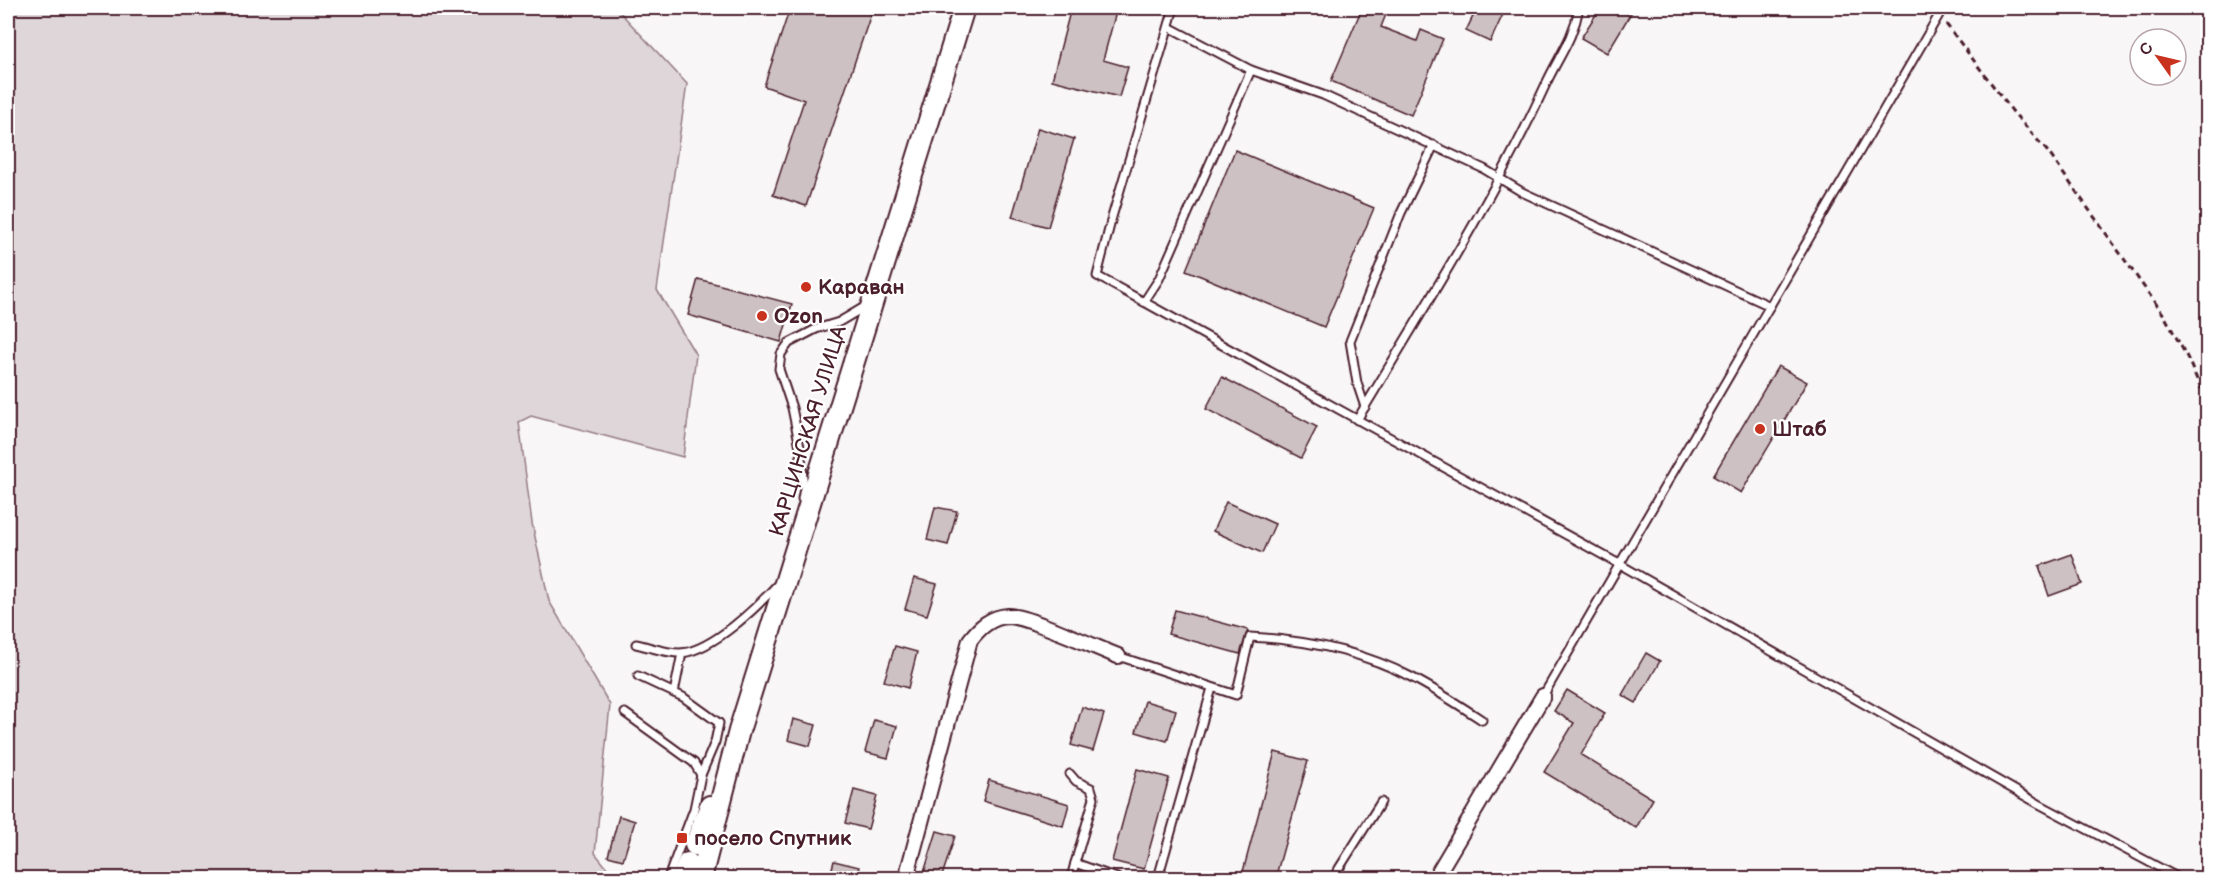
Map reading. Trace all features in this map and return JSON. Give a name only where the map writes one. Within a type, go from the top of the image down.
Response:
[{"type":"main road","name":"КАРЦИНСКАЯ УЛИЦА","points":[[739,731],[873,302],[960,9]]},
{"type":"main road","points":[[688,862],[739,731]]},
{"type":"main road","points":[[701,879],[739,731]]},
{"type":"street","points":[[906,879],[970,640],[977,632],[992,620],[1018,617],[1118,656]]},
{"type":"street","points":[[1435,879],[1543,696]]},
{"type":"lane","points":[[1174,8],[1112,217],[1097,276],[1621,565],[2039,804],[2179,879]]},
{"type":"lane","points":[[1357,420],[1500,178],[1575,30],[1579,8]]},
{"type":"lane","points":[[1543,696],[1941,11]]},
{"type":"lane","points":[[1168,27],[1251,70],[1323,95],[1434,145],[1500,178],[1522,192],[1770,306]]},
{"type":"lane","points":[[1144,302],[1159,279],[1251,70]]},
{"type":"lane","points":[[1365,407],[1357,383],[1350,341],[1401,213],[1434,145]]},
{"type":"lane","points":[[636,644],[682,653],[703,645],[761,603],[791,569],[804,488],[801,447],[792,408],[779,369],[782,354],[789,343],[816,329],[839,321],[873,302]]},
{"type":"lane","points":[[1118,656],[1236,695],[1250,637],[1292,639],[1350,652],[1410,676],[1482,720]]},
{"type":"lane","points":[[674,693],[682,653]]},
{"type":"lane","points":[[639,676],[707,712],[719,723],[715,742],[701,775],[694,809],[668,879]]},
{"type":"lane","points":[[1158,879],[1212,688]]},
{"type":"lane","points":[[625,713],[694,763],[701,775]]},
{"type":"lane","points":[[1070,774],[1076,781],[1091,788],[1094,798],[1071,879]]},
{"type":"lane","points":[[1333,879],[1381,802]]},
{"type":"lane","points":[[1075,863],[1116,879]]},
{"type":"path","points":[[1941,11],[2013,112],[2048,152],[2164,315],[2187,357],[2208,404]]},
{"type":"shaded area","points":[[8,8],[616,8],[687,84],[657,290],[696,355],[683,457],[531,416],[519,422],[532,523],[549,601],[610,705],[595,853],[615,878],[8,878]]},
{"type":"building","points":[[790,8],[873,8],[806,206],[773,195],[804,100],[764,86]]},
{"type":"building","points":[[1071,8],[1117,8],[1103,60],[1128,67],[1119,97],[1052,80]]},
{"type":"building","points":[[1362,8],[1376,8],[1387,12],[1381,27],[1417,41],[1421,30],[1443,39],[1411,115],[1331,81]]},
{"type":"building","points":[[1477,8],[1506,8],[1490,42],[1466,31]]},
{"type":"building","points":[[1600,8],[1634,8],[1607,53],[1581,38]]},
{"type":"building","points":[[1038,128],[1074,139],[1048,227],[1012,217]]},
{"type":"building","points":[[1235,150],[1374,208],[1324,327],[1186,270]]},
{"type":"building","points":[[698,279],[792,304],[781,342],[688,315]]},
{"type":"building","name":"Штаб","points":[[1778,366],[1807,382],[1741,493],[1713,476]]},
{"type":"building","points":[[1222,377],[1317,427],[1301,458],[1206,409]]},
{"type":"building","points":[[1226,502],[1275,524],[1262,553],[1213,531]]},
{"type":"building","points":[[935,507],[957,511],[948,545],[927,540]]},
{"type":"building","points":[[2072,554],[2082,584],[2049,596],[2039,566]]},
{"type":"building","points":[[914,578],[937,584],[927,615],[905,609]]},
{"type":"building","points":[[1175,610],[1248,630],[1240,654],[1168,634]]},
{"type":"building","points":[[895,646],[917,652],[908,688],[884,681]]},
{"type":"building","points":[[1646,653],[1660,661],[1636,703],[1622,695]]},
{"type":"building","points":[[1567,690],[1605,713],[1581,755],[1653,799],[1636,828],[1544,772],[1574,723],[1554,711]]},
{"type":"building","points":[[1145,701],[1176,710],[1167,741],[1136,732]]},
{"type":"building","points":[[1082,707],[1104,714],[1093,751],[1071,745]]},
{"type":"building","points":[[793,719],[816,725],[810,746],[788,740]]},
{"type":"building","points":[[874,720],[897,726],[888,758],[865,752]]},
{"type":"building","points":[[1275,752],[1308,761],[1275,879],[1241,879]]},
{"type":"building","points":[[1137,769],[1169,778],[1144,869],[1112,861]]},
{"type":"building","points":[[989,780],[1069,804],[1063,826],[983,801]]},
{"type":"building","points":[[854,790],[877,796],[868,829],[845,823]]},
{"type":"building","points":[[619,816],[635,821],[623,860],[608,856]]},
{"type":"building","points":[[937,831],[955,836],[941,879],[922,879]]},
{"type":"building","points":[[834,861],[859,867],[856,879],[829,879]]},
{"type":"place","name":"Караван","points":[[806,287]]},
{"type":"place","name":"Ozon","points":[[762,316]]},
{"type":"place","name":"Штаб","points":[[1760,429]]},
{"type":"place","name":"посело Спутник","points":[[682,838]]}]
